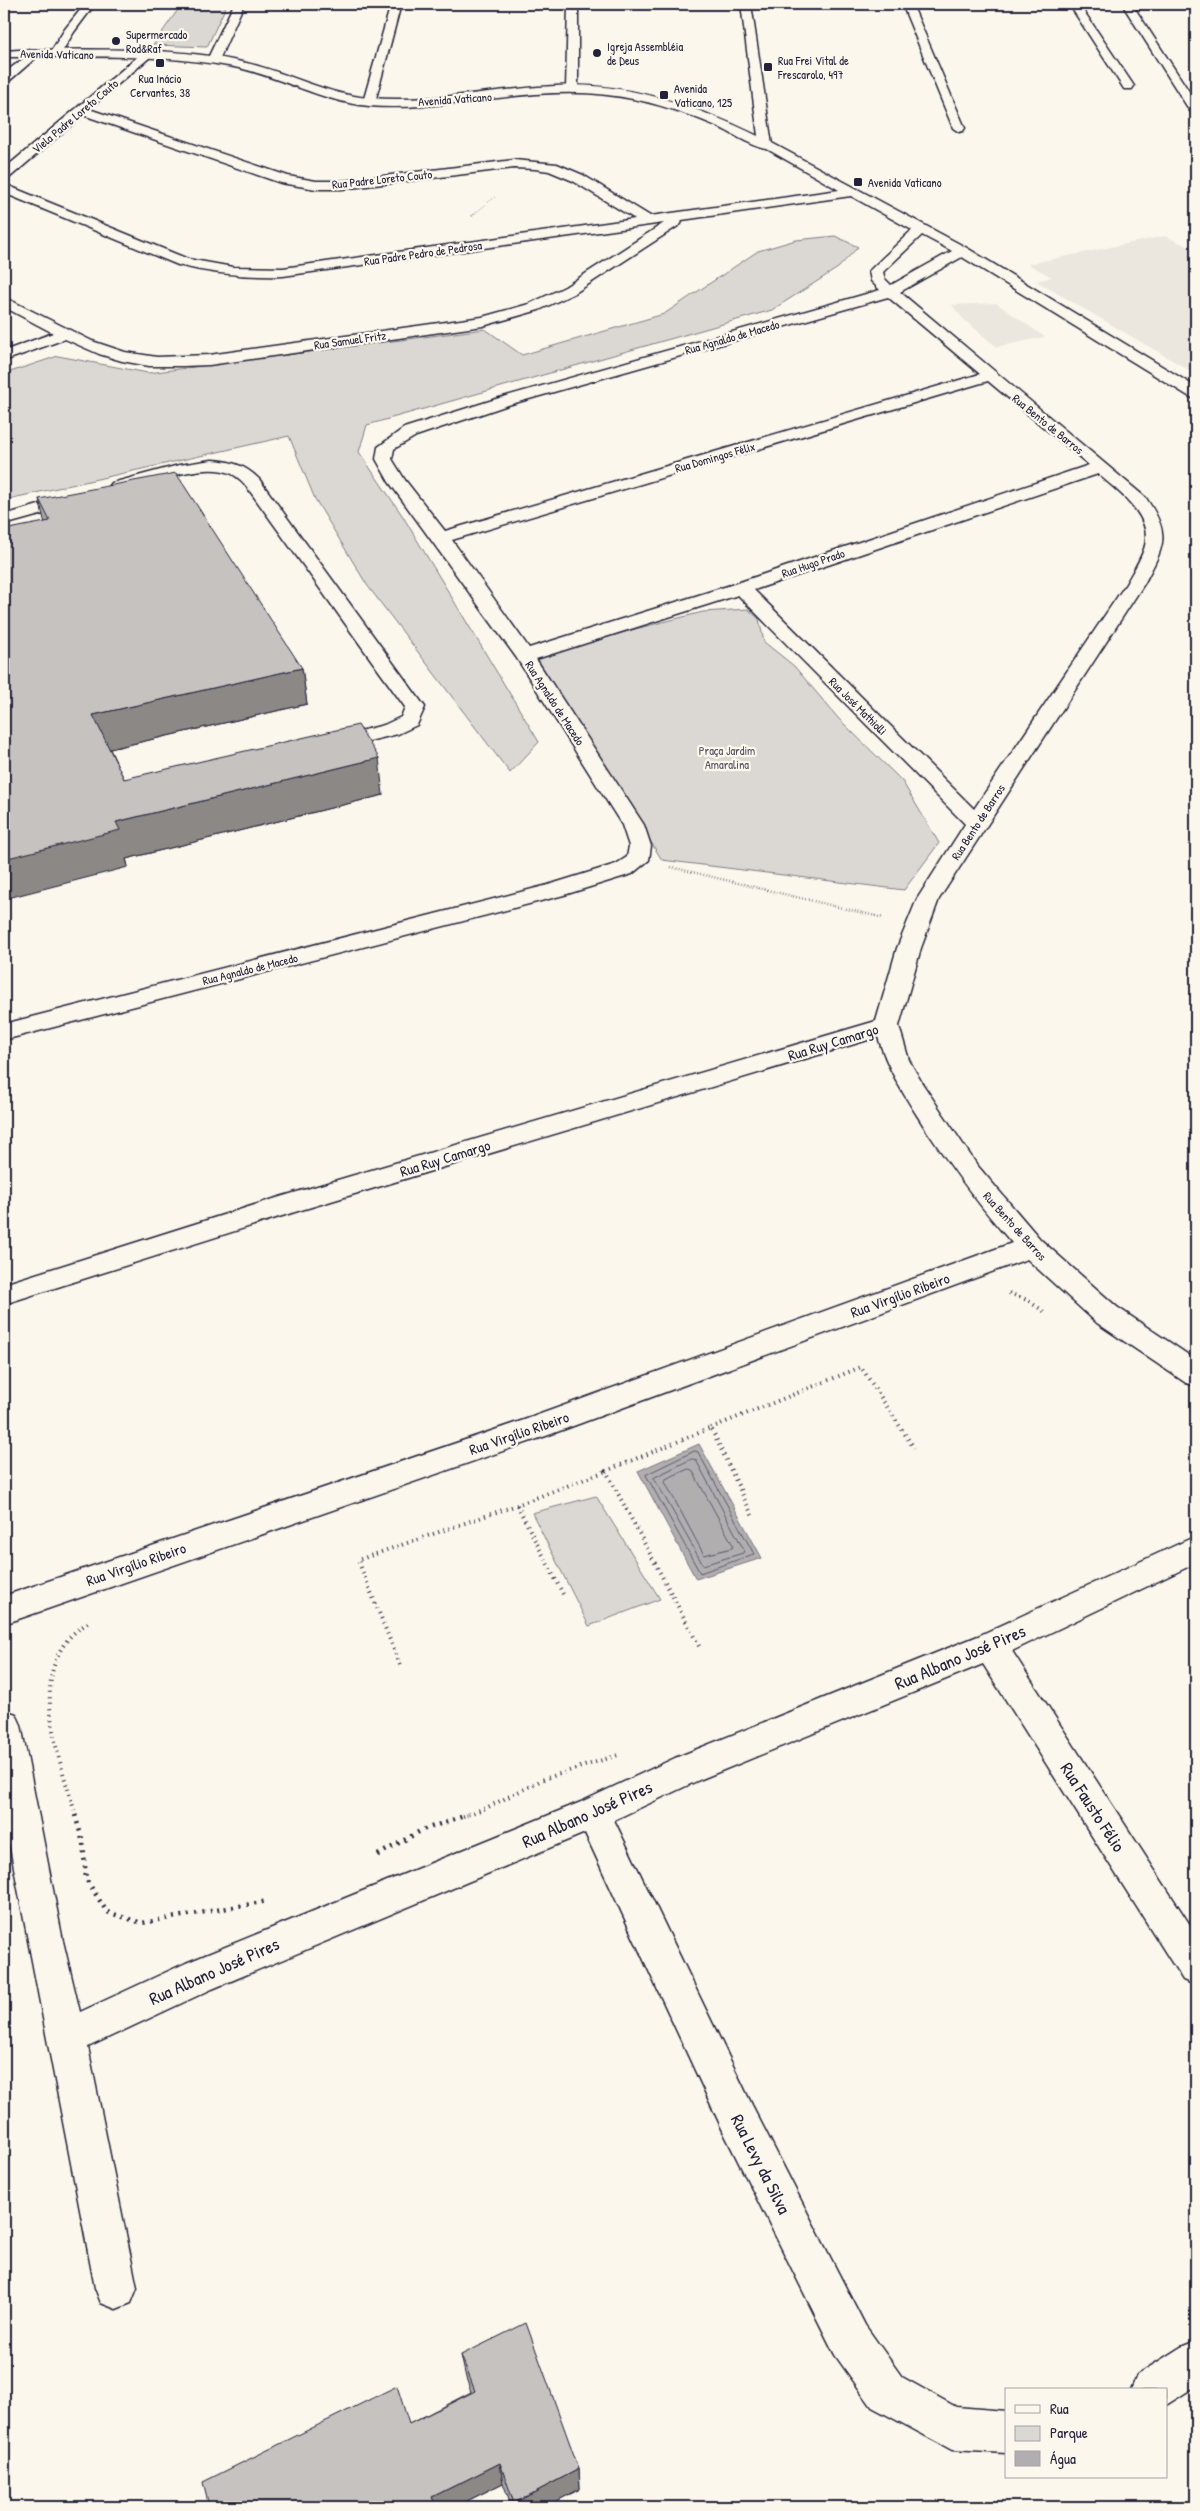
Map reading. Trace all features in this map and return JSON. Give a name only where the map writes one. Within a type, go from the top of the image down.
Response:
[{"type":"street","points":[[56,53],[69,31],[90,4]]},
{"type":"street","points":[[214,60],[239,4]]},
{"type":"street","points":[[369,102],[396,4]]},
{"type":"street","points":[[572,89],[573,4]]},
{"type":"street","points":[[746,4],[766,145]]},
{"type":"street","points":[[907,4],[959,128]]},
{"type":"street","points":[[1074,4],[1128,86]]},
{"type":"street","points":[[1127,4],[1196,111]]},
{"type":"street","points":[[4,79],[35,53]]},
{"type":"street","name":"Avenida Vaticano","points":[[4,54],[56,53],[214,60],[279,74],[334,95],[369,102],[462,100],[572,89],[627,95],[664,104],[741,132],[854,192],[920,230],[962,251],[1196,394]]},
{"type":"street","name":"Viela Padre Loreto Couto","points":[[4,176],[146,56]]},
{"type":"street","name":"Rua Padre Loreto Couto","points":[[80,110],[267,174],[286,180],[316,185],[342,185],[514,164],[552,167],[578,178],[650,222]]},
{"type":"street","name":"Rua Padre Pedro de Pedrosa","points":[[4,188],[183,262],[208,269],[242,274],[283,272],[682,218],[854,192]]},
{"type":"street","name":"Rua Samuel Fritz","points":[[4,301],[68,333],[112,352],[138,360],[169,363],[209,360],[483,321],[534,307],[570,290],[682,218]]},
{"type":"street","name":"Rua Bento de Barros","points":[[920,230],[876,271],[878,281],[989,376],[1101,467],[1140,502],[1153,524],[1154,548],[1135,584],[1098,642],[976,823],[928,899],[917,925],[887,1026],[897,1060],[911,1086],[968,1172],[1031,1247],[1107,1315],[1196,1376]]},
{"type":"street","points":[[889,292],[962,251]]},
{"type":"street","name":"Rua Agnaldo de Macedo","points":[[4,1032],[556,890],[624,869],[638,860],[640,846],[633,825],[525,656],[441,538],[398,482],[384,459],[386,447],[410,432],[510,400],[889,292]]},
{"type":"street","points":[[4,356],[68,333]]},
{"type":"street","name":"Rua Domingos Félix","points":[[441,538],[989,376]]},
{"type":"street","points":[[4,520],[180,470],[212,465],[238,470],[253,483],[414,707],[410,721],[390,730],[307,750]]},
{"type":"street","name":"Rua Hugo Prado","points":[[525,656],[741,588],[1101,467]]},
{"type":"street","name":"Rua José Mathiolli","points":[[741,588],[976,823]]},
{"type":"street","name":"Rua Ruy Camargo","points":[[4,1294],[280,1207],[887,1026]]},
{"type":"street","name":"Rua Virgílio Ribeiro","points":[[4,1610],[535,1428],[1031,1247]]},
{"type":"street","name":"Rua Albano José Pires","points":[[67,2037],[199,1976],[593,1813],[687,1769],[990,1646],[1196,1549]]},
{"type":"street","name":"Rua Fausto Félio","points":[[990,1646],[1196,1967]]},
{"type":"street","points":[[4,1725],[45,1941],[67,2037],[116,2288]]},
{"type":"street","name":"Rua Levy da Silva","points":[[593,1813],[738,2119],[850,2340],[887,2392],[952,2428],[1005,2432]]},
{"type":"street","points":[[1155,2388],[1196,2362]]},
{"type":"path","points":[[430,252],[535,165]]},
{"type":"path","points":[[638,860],[917,925]]},
{"type":"path","points":[[1000,1290],[1027,1300],[1049,1314]]},
{"type":"path","points":[[400,1665],[358,1560],[517,1505],[861,1367],[914,1448]]},
{"type":"path","points":[[711,1428],[753,1517]]},
{"type":"path","points":[[606,1470],[699,1646]]},
{"type":"path","points":[[517,1505],[564,1594]]},
{"type":"path","points":[[90,1622],[74,1631],[54,1660],[50,1679],[50,1708],[62,1768],[83,1842],[86,1879],[107,1912]]},
{"type":"shaded area","points":[[1165,236],[1196,250],[1196,374],[1036,281],[1052,277],[1028,264]]},
{"type":"shaded area","points":[[996,303],[1045,337],[997,347],[963,319],[952,305]]},
{"type":"green space","points":[[182,4],[227,4],[207,47],[153,45]]},
{"type":"green space","points":[[835,236],[858,247],[838,268],[772,310],[367,425],[359,452],[402,515],[539,742],[510,773],[367,585],[315,499],[289,436],[4,500],[4,374],[58,356],[148,373],[485,329],[522,355],[664,314],[758,251],[796,240]]},
{"type":"green space","name":"Praça Jardim Amaralina","points":[[748,609],[759,619],[764,642],[794,666],[838,718],[902,781],[939,843],[904,890],[662,860],[537,658],[635,629],[703,612]]},
{"type":"green space","points":[[596,1496],[660,1599],[589,1626],[532,1513]]},
{"type":"water","points":[[699,1444],[762,1558],[696,1579],[638,1471]]},
{"type":"building","points":[[176,473],[302,668],[93,715],[124,779],[358,725],[379,758],[116,822],[120,830],[4,859],[4,530],[50,521],[39,499]]},
{"type":"building","points":[[526,2323],[579,2469],[514,2503],[500,2463],[432,2497],[436,2507],[209,2507],[203,2482],[397,2386],[409,2424],[475,2391],[461,2355]]},
{"type":"place","name":"Supermercado Rod&Raf","points":[[116,41]]},
{"type":"place","name":"Igreja Assembléia de Deus","points":[[597,53]]},
{"type":"place","name":"Rua Inácio Cervantes, 38","points":[[160,63]]},
{"type":"place","name":"Rua Frei Vital de Frescarolo, 497","points":[[768,67]]},
{"type":"place","name":"Avenida Vaticano, 125","points":[[664,95]]},
{"type":"place","name":"Avenida Vaticano","points":[[858,182]]}]
